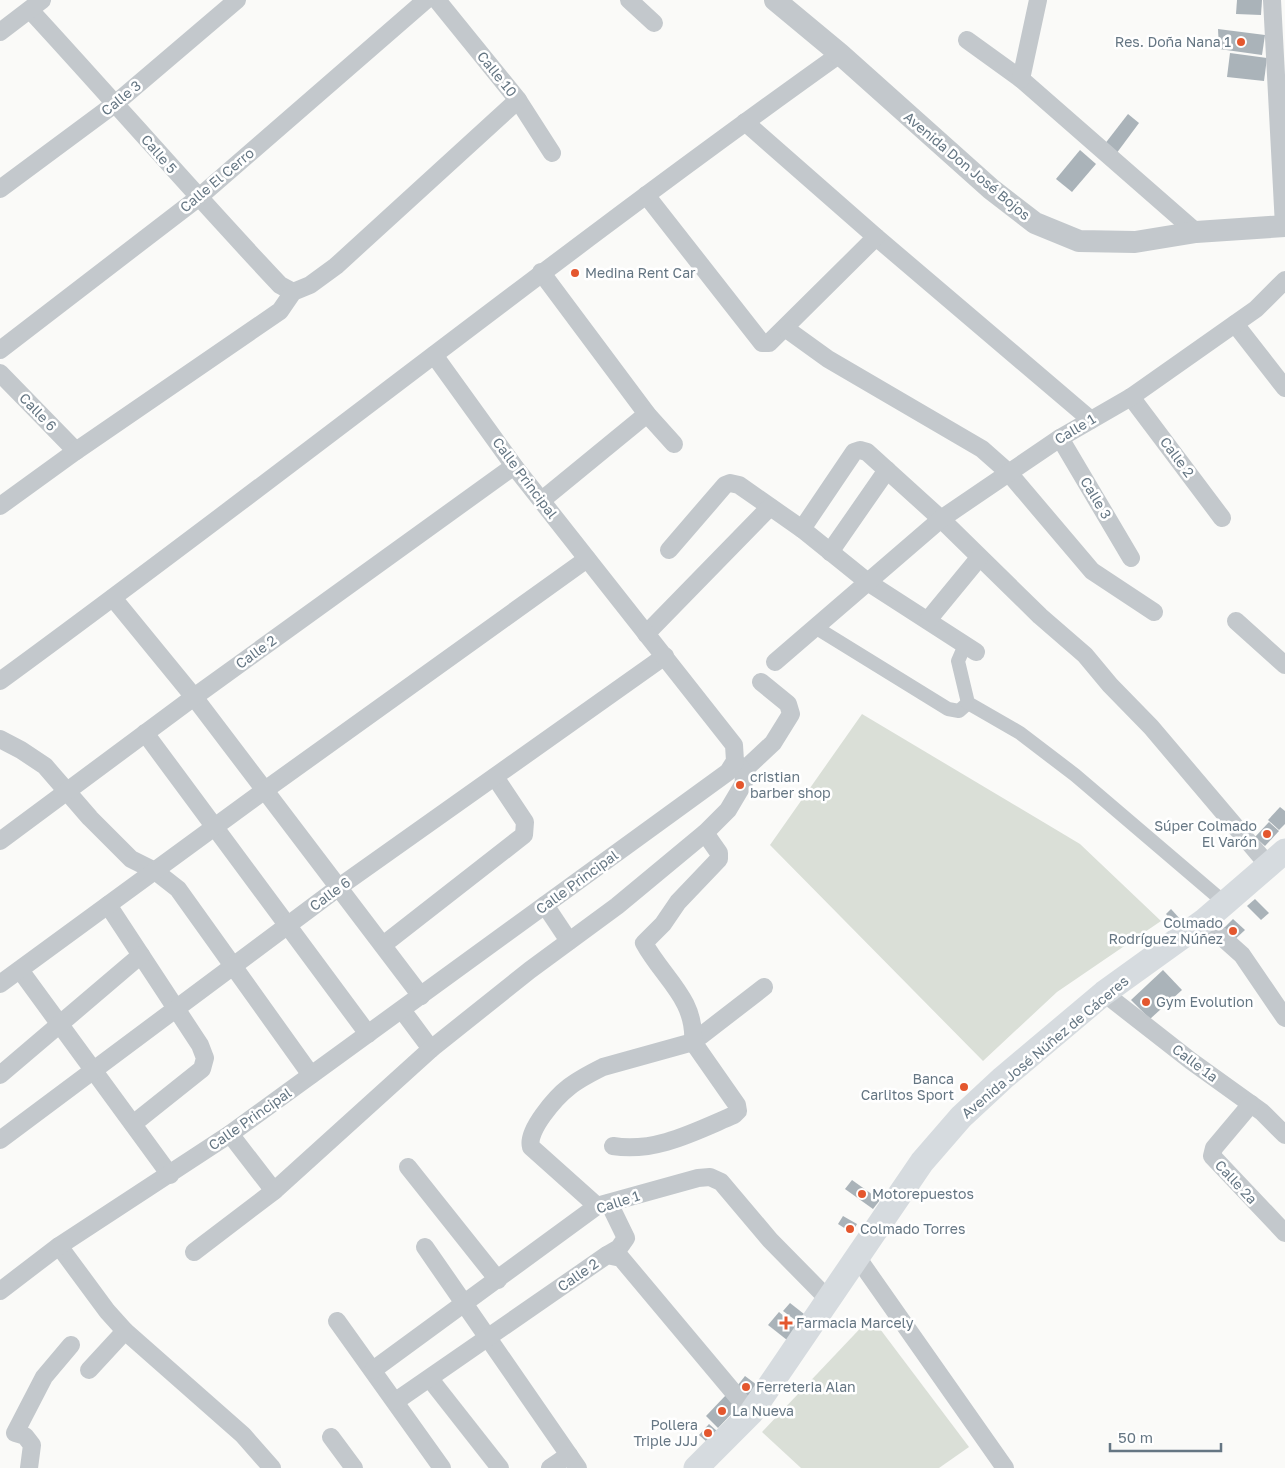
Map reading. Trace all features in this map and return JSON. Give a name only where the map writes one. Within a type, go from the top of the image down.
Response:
[{"type":"main road","name":"Avenida José Núñez de Cáceres","points":[[696,1468],[751,1413],[922,1162],[961,1118],[1004,1078],[1104,993],[1204,921],[1276,858]]},
{"type":"street","name":"Calle 3","points":[[0,189],[116,103],[237,0]]},
{"type":"street","name":"Calle El Cerro","points":[[0,350],[198,198],[426,0]]},
{"type":"street","name":"Calle 10","points":[[437,0],[518,100],[552,153]]},
{"type":"street","points":[[629,0],[654,23]]},
{"type":"street","name":"Avenida Don José Bojos","points":[[775,0],[840,54],[943,147],[1034,223],[1079,241],[1135,242],[1196,232],[1285,226]]},
{"type":"street","points":[[1021,79],[1038,0]]},
{"type":"street","points":[[1272,0],[1285,226]]},
{"type":"street","name":"Calle 5","points":[[36,5],[116,103],[198,198],[280,285],[293,292]]},
{"type":"street","points":[[0,32],[36,5]]},
{"type":"street","points":[[967,40],[1021,79],[1196,232]]},
{"type":"street","points":[[0,681],[113,598],[541,272],[840,54]]},
{"type":"street","points":[[0,506],[76,451],[280,311],[293,292],[310,284],[336,266],[518,100]]},
{"type":"street","points":[[746,122],[876,237],[1091,420]]},
{"type":"street","points":[[646,194],[762,343],[769,343],[876,237]]},
{"type":"street","points":[[541,272],[647,414],[674,444]]},
{"type":"street","name":"Calle 1","points":[[775,662],[941,519],[1060,438],[1131,397],[1235,324],[1273,294],[1285,280]]},
{"type":"street","points":[[1235,324],[1285,388]]},
{"type":"street","points":[[785,328],[828,359],[982,449],[1008,472],[1092,571],[1154,612]]},
{"type":"street","name":"Calle Principal","points":[[0,1291],[59,1246],[230,1134],[728,772],[739,766],[734,745],[514,466],[434,354]]},
{"type":"street","name":"Calle 6","points":[[0,373],[76,451]]},
{"type":"street","name":"Calle 2","points":[[1131,397],[1222,518]]},
{"type":"street","points":[[542,500],[647,414]]},
{"type":"street","name":"Calle 3","points":[[1060,438],[1132,558]]},
{"type":"street","points":[[802,529],[854,452],[860,450],[867,452],[1085,655],[1110,685],[1276,858]]},
{"type":"street","name":"Calle 2","points":[[0,841],[194,697],[514,466]]},
{"type":"street","points":[[830,552],[887,470]]},
{"type":"street","points":[[669,550],[725,485],[730,483],[739,485],[802,529],[869,583],[970,649],[958,661],[968,703],[1020,733],[1075,775],[1225,903]]},
{"type":"street","points":[[646,634],[770,507]]},
{"type":"street","points":[[928,620],[979,558]]},
{"type":"street","points":[[0,984],[265,790],[587,559]]},
{"type":"street","points":[[113,598],[194,697],[421,996]]},
{"type":"street","points":[[1236,621],[1285,665]]},
{"type":"street","points":[[815,627],[948,709],[959,711],[968,703]]},
{"type":"street","name":"Calle 6","points":[[0,1140],[339,887],[665,656]]},
{"type":"street","points":[[194,1252],[274,1191],[431,1049],[569,941],[617,906],[705,833],[728,810],[737,798],[744,783],[739,766],[773,743],[791,714],[788,704],[762,682]]},
{"type":"street","points":[[145,733],[368,1034]]},
{"type":"street","points":[[0,739],[45,766],[131,859],[155,871],[178,889],[311,1075]]},
{"type":"street","points":[[383,945],[524,835],[525,822],[495,777]]},
{"type":"street","points":[[613,1146],[627,1147],[672,1141],[738,1111],[738,1105],[693,1042],[694,1028],[689,1010],[677,987],[644,943],[663,924],[678,902],[718,859],[719,853],[705,833]]},
{"type":"street","points":[[108,905],[200,1045],[205,1058],[202,1069],[133,1124]]},
{"type":"street","points":[[545,905],[569,941]]},
{"type":"street","points":[[1204,921],[1242,955],[1285,1018]]},
{"type":"street","points":[[0,1075],[141,955]]},
{"type":"street","points":[[20,970],[170,1174]]},
{"type":"street","points":[[607,1255],[619,1248],[626,1238],[603,1205],[531,1147],[530,1143],[533,1132],[560,1094],[592,1073],[603,1067],[693,1042],[764,987]]},
{"type":"street","name":"Calle 1a","points":[[1104,993],[1191,1061],[1251,1104],[1285,1135]]},
{"type":"street","points":[[402,1010],[431,1049]]},
{"type":"street","name":"Calle 2a","points":[[1251,1104],[1214,1148],[1212,1156],[1285,1233]]},
{"type":"street","points":[[230,1134],[274,1191]]},
{"type":"street","points":[[408,1167],[498,1280]]},
{"type":"street","name":"Calle 1","points":[[373,1370],[603,1205],[698,1178],[710,1177],[721,1182],[770,1240],[829,1300]]},
{"type":"street","points":[[59,1246],[107,1311],[125,1331],[244,1436],[272,1468]]},
{"type":"street","points":[[425,1247],[573,1462],[550,1468]]},
{"type":"street","name":"Calle 2","points":[[396,1401],[607,1255],[621,1258],[751,1413]]},
{"type":"street","points":[[857,1257],[1004,1468]]},
{"type":"street","points":[[337,1321],[396,1401],[442,1468]]},
{"type":"street","points":[[89,1370],[125,1331]]},
{"type":"street","points":[[29,1468],[32,1445],[25,1436],[7,1431],[44,1377],[71,1345]]},
{"type":"street","points":[[430,1379],[500,1468]]},
{"type":"street","points":[[331,1437],[354,1468]]},
{"type":"shaded area","points":[[862,714],[1080,844],[1161,921],[1057,992],[983,1061],[770,845]]},
{"type":"shaded area","points":[[871,1317],[969,1447],[939,1468],[801,1468],[762,1432]]},
{"type":"building","points":[[1237,0],[1262,0],[1261,15],[1236,14]]},
{"type":"building","name":"Res. Doña Nana 1","points":[[1218,29],[1265,35],[1262,55],[1219,49]]},
{"type":"building","points":[[1230,53],[1267,58],[1264,81],[1227,77]]},
{"type":"building","points":[[1128,114],[1139,123],[1116,154],[1104,145]]},
{"type":"building","points":[[1080,150],[1096,164],[1072,192],[1056,179]]},
{"type":"building","points":[[1280,807],[1285,811],[1285,824],[1279,830],[1268,820]]},
{"type":"building","name":"Súper Colmado El Varón","points":[[1269,822],[1279,831],[1265,846],[1255,837]]},
{"type":"building","points":[[1255,899],[1269,913],[1261,920],[1247,906]]},
{"type":"building","points":[[1171,909],[1181,920],[1176,925],[1166,914]]},
{"type":"building","name":"Colmado Rodríguez Núñez","points":[[1233,919],[1245,930],[1232,942],[1221,931]]},
{"type":"building","points":[[1163,970],[1182,990],[1150,1019],[1131,1000]]},
{"type":"building","name":"Banca Carlitos Sport","points":[[964,1082],[969,1087],[965,1092],[959,1087]]},
{"type":"building","name":"Motorepuestos","points":[[852,1180],[880,1200],[873,1209],[845,1189]]},
{"type":"building","name":"Colmado Torres","points":[[843,1216],[857,1224],[852,1233],[838,1224]]},
{"type":"building","points":[[790,1303],[804,1314],[798,1322],[783,1311]]},
{"type":"building","points":[[779,1312],[797,1327],[787,1340],[768,1325]]},
{"type":"building","name":"Ferreteria Alan","points":[[745,1376],[757,1385],[746,1399],[734,1390]]},
{"type":"building","name":"La Nueva","points":[[726,1395],[738,1407],[718,1428],[706,1416]]},
{"type":"building","name":"Pollera Triple JJJ","points":[[709,1424],[717,1431],[707,1442],[699,1435]]},
{"type":"place","name":"Res. Doña Nana 1","points":[[1241,42]]},
{"type":"place","name":"Medina Rent Car","points":[[575,273]]},
{"type":"place","name":"cristian barber shop","points":[[740,785]]},
{"type":"place","name":"Súper Colmado El Varón","points":[[1267,834]]},
{"type":"place","name":"Colmado Rodríguez Núñez","points":[[1233,931]]},
{"type":"place","name":"Gym Evolution","points":[[1146,1002]]},
{"type":"place","name":"Banca Carlitos Sport","points":[[964,1087]]},
{"type":"place","name":"Motorepuestos","points":[[862,1194]]},
{"type":"place","name":"Colmado Torres","points":[[850,1229]]},
{"type":"place","name":"Farmacia Marcely","points":[[786,1323]]},
{"type":"place","name":"Ferreteria Alan","points":[[746,1387]]},
{"type":"place","name":"La Nueva","points":[[722,1411]]},
{"type":"place","name":"Pollera Triple JJJ","points":[[708,1433]]}]
